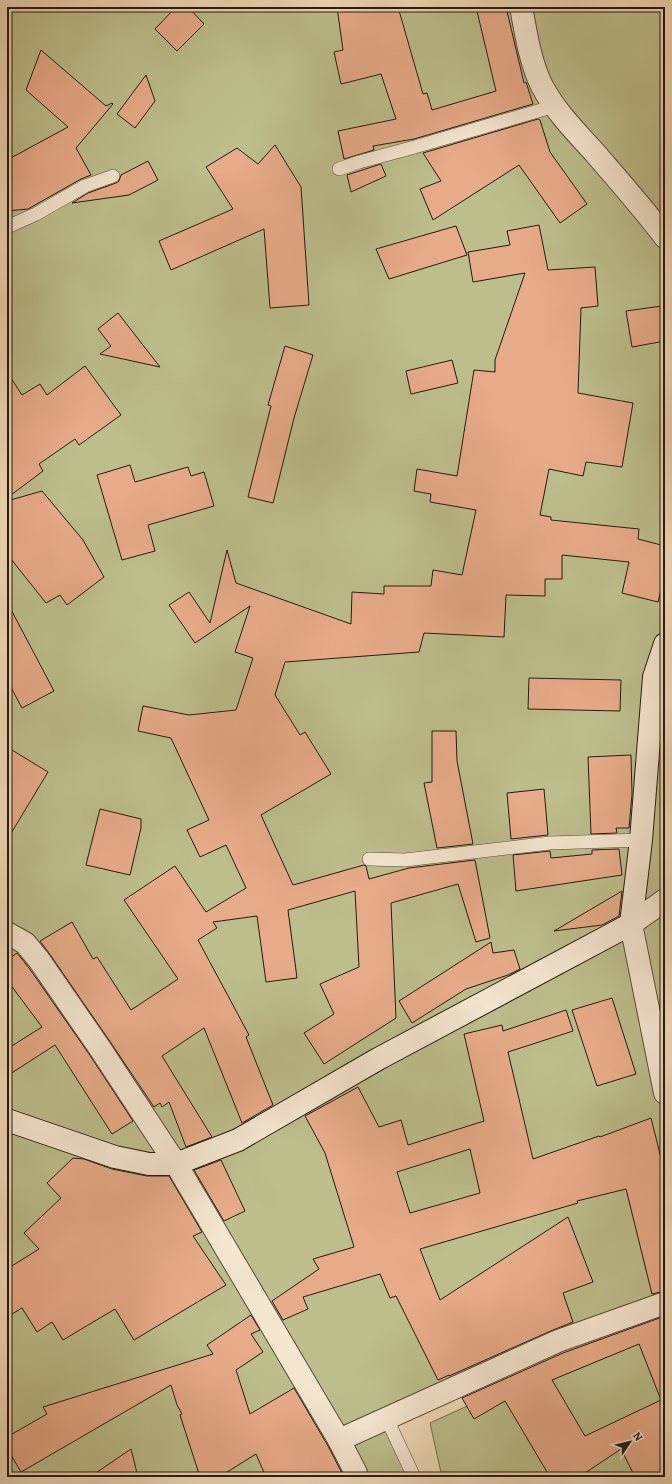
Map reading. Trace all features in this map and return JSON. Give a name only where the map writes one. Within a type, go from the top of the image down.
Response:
[{"type":"street","points":[[521,7],[536,73],[543,87],[555,106],[635,198],[665,237]]},
{"type":"street","points":[[665,644],[654,677],[641,840],[631,924],[665,1093]]},
{"type":"street","points":[[7,1120],[114,1156],[149,1164],[176,1164],[238,1140],[378,1059],[631,924],[665,900]]},
{"type":"street","points":[[7,934],[25,943],[39,960],[99,1047],[176,1164],[339,1440],[356,1473],[356,1477]]},
{"type":"street","points":[[339,1440],[558,1341],[665,1303]]},
{"type":"lane","points":[[338,169],[555,106]]},
{"type":"lane","points":[[7,227],[36,214],[84,186],[112,176]]},
{"type":"lane","points":[[369,859],[405,860],[550,843],[641,840]]},
{"type":"lane","points":[[387,1419],[414,1477]]},
{"type":"green space","points":[[7,7],[665,7],[665,1299],[389,1411],[420,1477],[7,1477]]},
{"type":"green space","points":[[648,1332],[665,1344],[665,1477],[442,1477],[430,1423],[533,1376]]},
{"type":"building","points":[[176,7],[188,7],[204,24],[177,51],[155,29]]},
{"type":"building","points":[[337,7],[398,7],[423,94],[427,93],[432,110],[496,91],[476,7],[506,7],[524,83],[526,82],[533,104],[414,139],[373,146],[374,150],[344,159],[338,131],[396,119],[381,74],[341,84],[334,52],[343,50]]},
{"type":"building","points":[[41,50],[106,106],[112,103],[113,104],[76,148],[91,175],[81,179],[28,209],[7,211],[7,160],[68,127],[26,90]]},
{"type":"building","points":[[146,75],[155,101],[135,128],[117,114]]},
{"type":"building","points":[[538,119],[540,120],[550,152],[587,204],[560,223],[519,165],[433,220],[420,189],[441,181],[423,153]]},
{"type":"building","points":[[275,145],[301,187],[309,305],[270,308],[264,229],[171,270],[159,241],[233,209],[206,167],[237,148],[258,164]]},
{"type":"building","points":[[148,161],[158,180],[129,195],[72,203],[88,193],[116,183],[119,181],[121,175]]},
{"type":"building","points":[[381,164],[386,176],[351,192],[347,175]]},
{"type":"building","points":[[539,225],[548,270],[595,267],[598,306],[581,308],[578,393],[633,403],[622,467],[586,462],[583,476],[549,469],[540,515],[551,517],[551,520],[639,529],[638,539],[665,546],[665,574],[658,602],[622,593],[629,562],[562,555],[562,579],[545,579],[545,596],[506,595],[504,637],[424,633],[419,652],[285,662],[275,695],[300,735],[305,732],[331,774],[261,815],[293,885],[364,865],[366,866],[369,879],[409,868],[475,860],[490,938],[476,942],[458,884],[391,903],[396,1018],[324,1064],[304,1033],[334,1014],[320,984],[359,967],[355,891],[288,910],[297,978],[266,982],[257,916],[213,922],[217,928],[198,940],[249,1035],[246,1037],[273,1105],[242,1123],[204,1028],[162,1056],[212,1137],[186,1147],[169,1102],[162,1107],[160,1103],[154,1107],[40,941],[72,922],[93,959],[97,957],[131,1010],[178,979],[124,900],[175,866],[206,912],[246,888],[226,845],[200,857],[187,830],[209,820],[171,738],[138,731],[143,706],[189,715],[236,710],[253,658],[235,652],[250,606],[195,643],[169,605],[189,592],[210,623],[227,550],[236,583],[351,624],[352,592],[384,594],[384,586],[431,586],[433,570],[462,575],[476,510],[430,502],[431,494],[414,491],[417,469],[457,476],[474,370],[495,372],[495,360],[525,273],[473,282],[468,252],[510,245],[507,231]]},
{"type":"building","points":[[456,226],[467,255],[389,279],[376,249]]},
{"type":"building","points":[[662,306],[665,323],[665,341],[632,347],[626,311]]},
{"type":"building","points":[[118,313],[160,367],[100,354],[111,346],[98,329]]},
{"type":"building","points":[[285,346],[313,355],[294,418],[273,503],[248,497],[271,406],[268,405]]},
{"type":"building","points":[[452,360],[458,383],[411,394],[406,371]]},
{"type":"building","points":[[85,366],[121,415],[79,445],[75,439],[39,464],[43,471],[7,498],[7,372],[22,395],[40,384],[47,395]]},
{"type":"building","points":[[130,465],[135,482],[188,467],[191,476],[204,472],[214,506],[148,525],[155,551],[122,560],[97,475]]},
{"type":"building","points":[[42,491],[83,540],[104,577],[67,605],[60,595],[46,603],[7,554],[7,501]]},
{"type":"building","points":[[7,602],[54,691],[22,708],[7,680]]},
{"type":"building","points":[[529,678],[621,680],[620,711],[528,709]]},
{"type":"building","points":[[432,731],[456,731],[457,761],[473,844],[437,848],[424,783],[432,782]]},
{"type":"building","points":[[7,747],[48,772],[7,840]]},
{"type":"building","points":[[631,755],[632,794],[629,828],[616,828],[617,833],[591,834],[588,757]]},
{"type":"building","points":[[544,789],[548,835],[511,839],[507,793]]},
{"type":"building","points":[[100,809],[141,819],[141,828],[130,875],[86,865]]},
{"type":"building","points":[[619,849],[622,875],[516,891],[513,855],[550,851],[551,858],[592,854],[592,850]]},
{"type":"building","points":[[622,891],[619,916],[602,925],[554,931]]},
{"type":"building","points":[[491,942],[493,953],[514,950],[520,969],[508,975],[466,989],[412,1023],[399,1001]]},
{"type":"building","points":[[17,953],[89,1054],[133,1121],[112,1134],[55,1045],[7,1076],[7,1049],[42,1027],[7,980],[7,960]]},
{"type":"building","points":[[612,998],[636,1074],[597,1086],[572,1010]]},
{"type":"building","points":[[566,1010],[573,1031],[508,1052],[533,1159],[599,1136],[600,1137],[651,1118],[665,1174],[665,1291],[652,1294],[626,1189],[577,1201],[578,1203],[420,1249],[440,1300],[568,1217],[593,1282],[563,1293],[573,1322],[449,1376],[438,1380],[396,1296],[390,1298],[380,1274],[303,1297],[308,1309],[283,1320],[272,1301],[319,1269],[313,1259],[354,1247],[325,1153],[305,1116],[358,1087],[379,1127],[401,1120],[408,1145],[484,1121],[464,1034],[502,1025],[503,1031]],"holes":[[[470,1149],[480,1193],[410,1213],[397,1172]]]},
{"type":"building","points":[[73,1158],[84,1159],[112,1169],[147,1176],[169,1176],[202,1232],[193,1236],[226,1285],[134,1340],[115,1309],[63,1340],[52,1322],[37,1332],[22,1308],[7,1317],[7,1269],[39,1249],[24,1233],[61,1198],[47,1183]]},
{"type":"building","points":[[221,1160],[245,1211],[224,1221],[194,1170]]},
{"type":"building","points":[[251,1315],[260,1330],[251,1334],[263,1352],[236,1370],[250,1414],[294,1388],[328,1446],[344,1477],[266,1477],[256,1454],[219,1477],[200,1477],[180,1415],[182,1414],[177,1405],[171,1385],[21,1472],[7,1448],[7,1437],[47,1414],[43,1407],[213,1354],[207,1345]]},
{"type":"building","points":[[665,1316],[665,1477],[635,1477],[621,1449],[579,1477],[550,1477],[505,1401],[474,1419],[462,1398],[563,1353]],"holes":[[[639,1344],[661,1400],[585,1436],[552,1380]]]},
{"type":"building","points":[[131,1449],[138,1477],[90,1477]]}]
